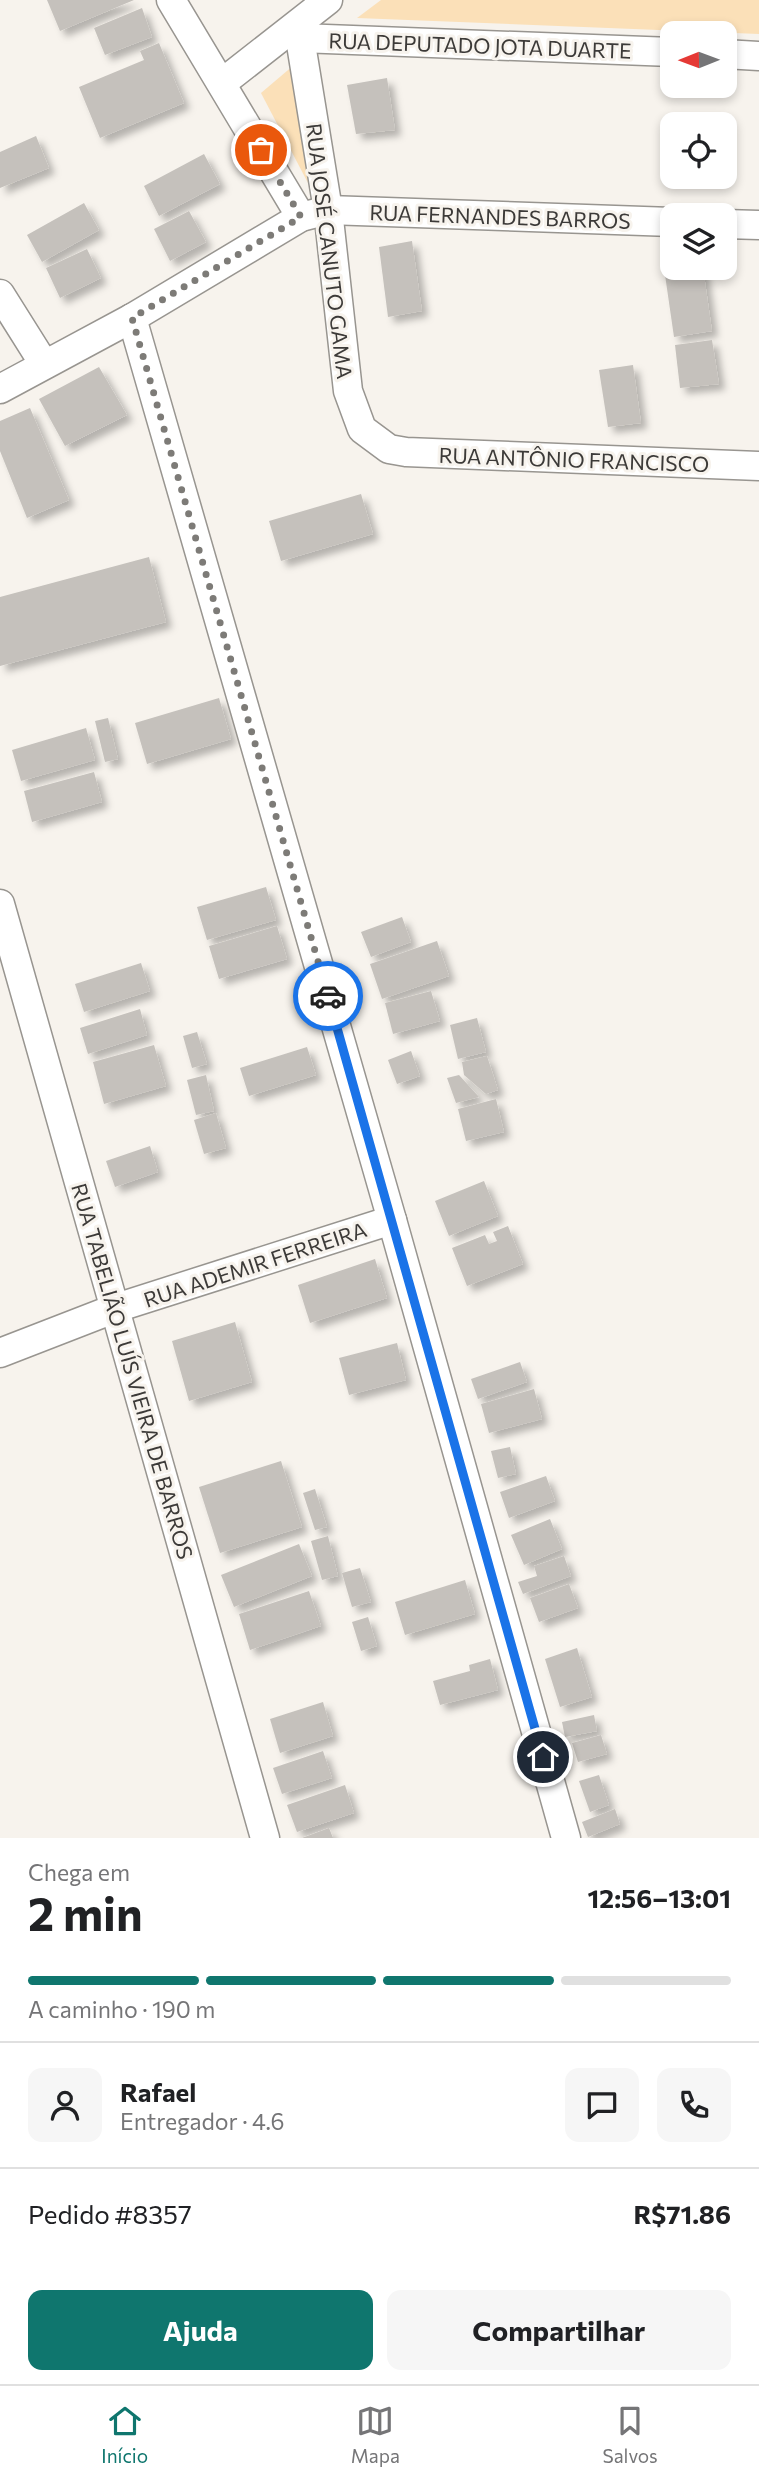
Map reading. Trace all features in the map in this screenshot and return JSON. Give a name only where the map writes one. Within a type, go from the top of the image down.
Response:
[{"type":"street","name":"RUA JOSÉ CANUTO GAMA","points":[[171,0],[301,217]]},
{"type":"street","points":[[222,83],[295,35],[328,0]]},
{"type":"street","name":"RUA JOSÉ CANUTO GAMA","points":[[295,35],[328,210],[348,391],[362,429],[389,449]]},
{"type":"street","name":"RUA DEPUTADO JOTA DUARTE","points":[[295,35],[660,51]]},
{"type":"street","points":[[737,54],[759,55]]},
{"type":"street","name":"RUA FERNANDES BARROS","points":[[0,389],[132,318],[301,217],[328,210],[660,222]]},
{"type":"street","points":[[737,224],[759,225]]},
{"type":"street","points":[[0,294],[44,364]]},
{"type":"street","points":[[132,318],[392,1220],[566,1838]]},
{"type":"street","name":"RUA ANTÔNIO FRANCISCO","points":[[389,449],[406,452],[759,466]]},
{"type":"street","name":"RUA TABELIÃO LUÍS VIEIRA DE BARROS","points":[[0,904],[265,1838]]},
{"type":"street","name":"RUA ADEMIR FERREIRA","points":[[0,1353],[116,1308],[392,1220]]},
{"type":"shaded area","points":[[381,0],[759,0],[759,34],[737,33],[737,21],[660,21],[660,30],[357,18]]},
{"type":"shaded area","points":[[294,65],[308,183],[261,93]]},
{"type":"building","points":[[47,0],[134,0],[60,31]]},
{"type":"building","points":[[142,8],[152,37],[105,55],[94,28]]},
{"type":"building","points":[[159,43],[184,103],[100,138],[79,87],[144,60],[140,51]]},
{"type":"building","points":[[387,78],[395,130],[356,134],[347,85]]},
{"type":"building","points":[[36,136],[49,168],[0,188],[0,152]]},
{"type":"building","points":[[204,154],[220,184],[159,216],[144,186]]},
{"type":"building","points":[[84,203],[99,230],[42,262],[27,235]]},
{"type":"building","points":[[189,211],[206,242],[170,261],[154,229]]},
{"type":"building","points":[[412,241],[422,311],[388,317],[379,247]]},
{"type":"building","points":[[87,249],[101,278],[60,298],[46,268]]},
{"type":"building","points":[[666,280],[705,280],[712,331],[674,337]]},
{"type":"building","points":[[712,340],[719,384],[680,388],[675,345]]},
{"type":"building","points":[[633,365],[641,423],[608,427],[599,370]]},
{"type":"building","points":[[99,367],[127,415],[65,446],[39,399]]},
{"type":"building","points":[[30,408],[69,500],[27,518],[0,451],[0,421]]},
{"type":"building","points":[[361,494],[373,534],[281,561],[269,521]]},
{"type":"building","points":[[149,557],[166,622],[0,666],[0,597]]},
{"type":"building","points":[[219,698],[231,739],[147,764],[135,723]]},
{"type":"building","points":[[108,718],[118,759],[105,762],[95,721]]},
{"type":"building","points":[[86,728],[95,760],[21,781],[12,750]]},
{"type":"building","points":[[94,772],[102,802],[32,822],[24,791]]},
{"type":"building","points":[[266,887],[276,920],[207,940],[197,907]]},
{"type":"building","points":[[402,917],[411,942],[371,957],[361,932]]},
{"type":"building","points":[[277,926],[287,959],[219,979],[209,946]]},
{"type":"building","points":[[437,941],[449,976],[382,999],[370,964]]},
{"type":"building","points":[[141,963],[150,991],[84,1012],[75,984]]},
{"type":"building","points":[[431,991],[440,1021],[393,1034],[385,1003]]},
{"type":"building","points":[[140,1009],[147,1035],[88,1054],[80,1028]]},
{"type":"building","points":[[477,1018],[486,1052],[458,1059],[450,1025]]},
{"type":"building","points":[[197,1032],[207,1064],[192,1068],[183,1036]]},
{"type":"building","points":[[154,1045],[166,1086],[104,1104],[93,1062]]},
{"type":"building","points":[[307,1047],[316,1075],[249,1096],[240,1068]]},
{"type":"building","points":[[411,1051],[420,1076],[397,1084],[388,1060]]},
{"type":"building","points":[[487,1056],[498,1090],[486,1094],[464,1075],[462,1062]]},
{"type":"building","points":[[206,1075],[214,1111],[196,1115],[187,1080]]},
{"type":"building","points":[[459,1075],[479,1097],[456,1103],[447,1078]]},
{"type":"building","points":[[496,1099],[504,1132],[466,1141],[458,1109]]},
{"type":"building","points":[[216,1113],[226,1148],[204,1154],[194,1120]]},
{"type":"building","points":[[150,1146],[158,1172],[115,1187],[106,1161]]},
{"type":"building","points":[[484,1181],[498,1216],[449,1236],[435,1201]]},
{"type":"building","points":[[508,1226],[523,1264],[467,1286],[452,1248],[485,1235],[489,1244],[497,1241],[493,1232]]},
{"type":"building","points":[[375,1259],[387,1298],[310,1323],[298,1285]]},
{"type":"building","points":[[235,1322],[252,1382],[189,1401],[172,1341]]},
{"type":"building","points":[[397,1343],[406,1380],[349,1395],[339,1358]]},
{"type":"building","points":[[520,1362],[527,1382],[478,1399],[471,1379]]},
{"type":"building","points":[[534,1389],[542,1419],[489,1433],[481,1404]]},
{"type":"building","points":[[510,1447],[516,1474],[498,1478],[491,1451]]},
{"type":"building","points":[[281,1461],[302,1527],[220,1553],[199,1487]]},
{"type":"building","points":[[546,1476],[555,1501],[509,1518],[500,1492]]},
{"type":"building","points":[[315,1489],[327,1527],[315,1530],[303,1493]]},
{"type":"building","points":[[550,1519],[562,1549],[524,1565],[511,1535]]},
{"type":"building","points":[[328,1536],[338,1576],[322,1580],[311,1541]]},
{"type":"building","points":[[299,1544],[312,1576],[234,1607],[221,1575]]},
{"type":"building","points":[[564,1556],[571,1576],[523,1594],[518,1582],[537,1576],[534,1566]]},
{"type":"building","points":[[360,1568],[371,1602],[352,1607],[342,1573]]},
{"type":"building","points":[[465,1580],[475,1614],[405,1635],[395,1602]]},
{"type":"building","points":[[569,1584],[578,1608],[539,1622],[530,1598]]},
{"type":"building","points":[[309,1591],[321,1626],[250,1650],[239,1614]]},
{"type":"building","points":[[368,1617],[377,1646],[361,1651],[352,1622]]},
{"type":"building","points":[[577,1648],[592,1697],[560,1707],[545,1659]]},
{"type":"building","points":[[490,1659],[498,1690],[440,1705],[433,1681],[470,1671],[469,1665]]},
{"type":"building","points":[[323,1702],[333,1736],[280,1753],[270,1719]]},
{"type":"building","points":[[594,1715],[597,1731],[565,1737],[562,1722]]},
{"type":"building","points":[[601,1735],[607,1754],[578,1762],[572,1743]]},
{"type":"building","points":[[323,1751],[332,1778],[282,1794],[273,1768]]},
{"type":"building","points":[[599,1775],[609,1805],[590,1812],[579,1781]]},
{"type":"building","points":[[345,1785],[354,1813],[297,1832],[287,1805]]},
{"type":"building","points":[[615,1809],[620,1824],[588,1837],[582,1822]]},
{"type":"building","points":[[329,1828],[333,1838],[302,1838]]},
{"type":"way so far","points":[[261,150],[301,217],[132,318],[328,996]]},
{"type":"route","points":[[328,996],[543,1757]]}]
